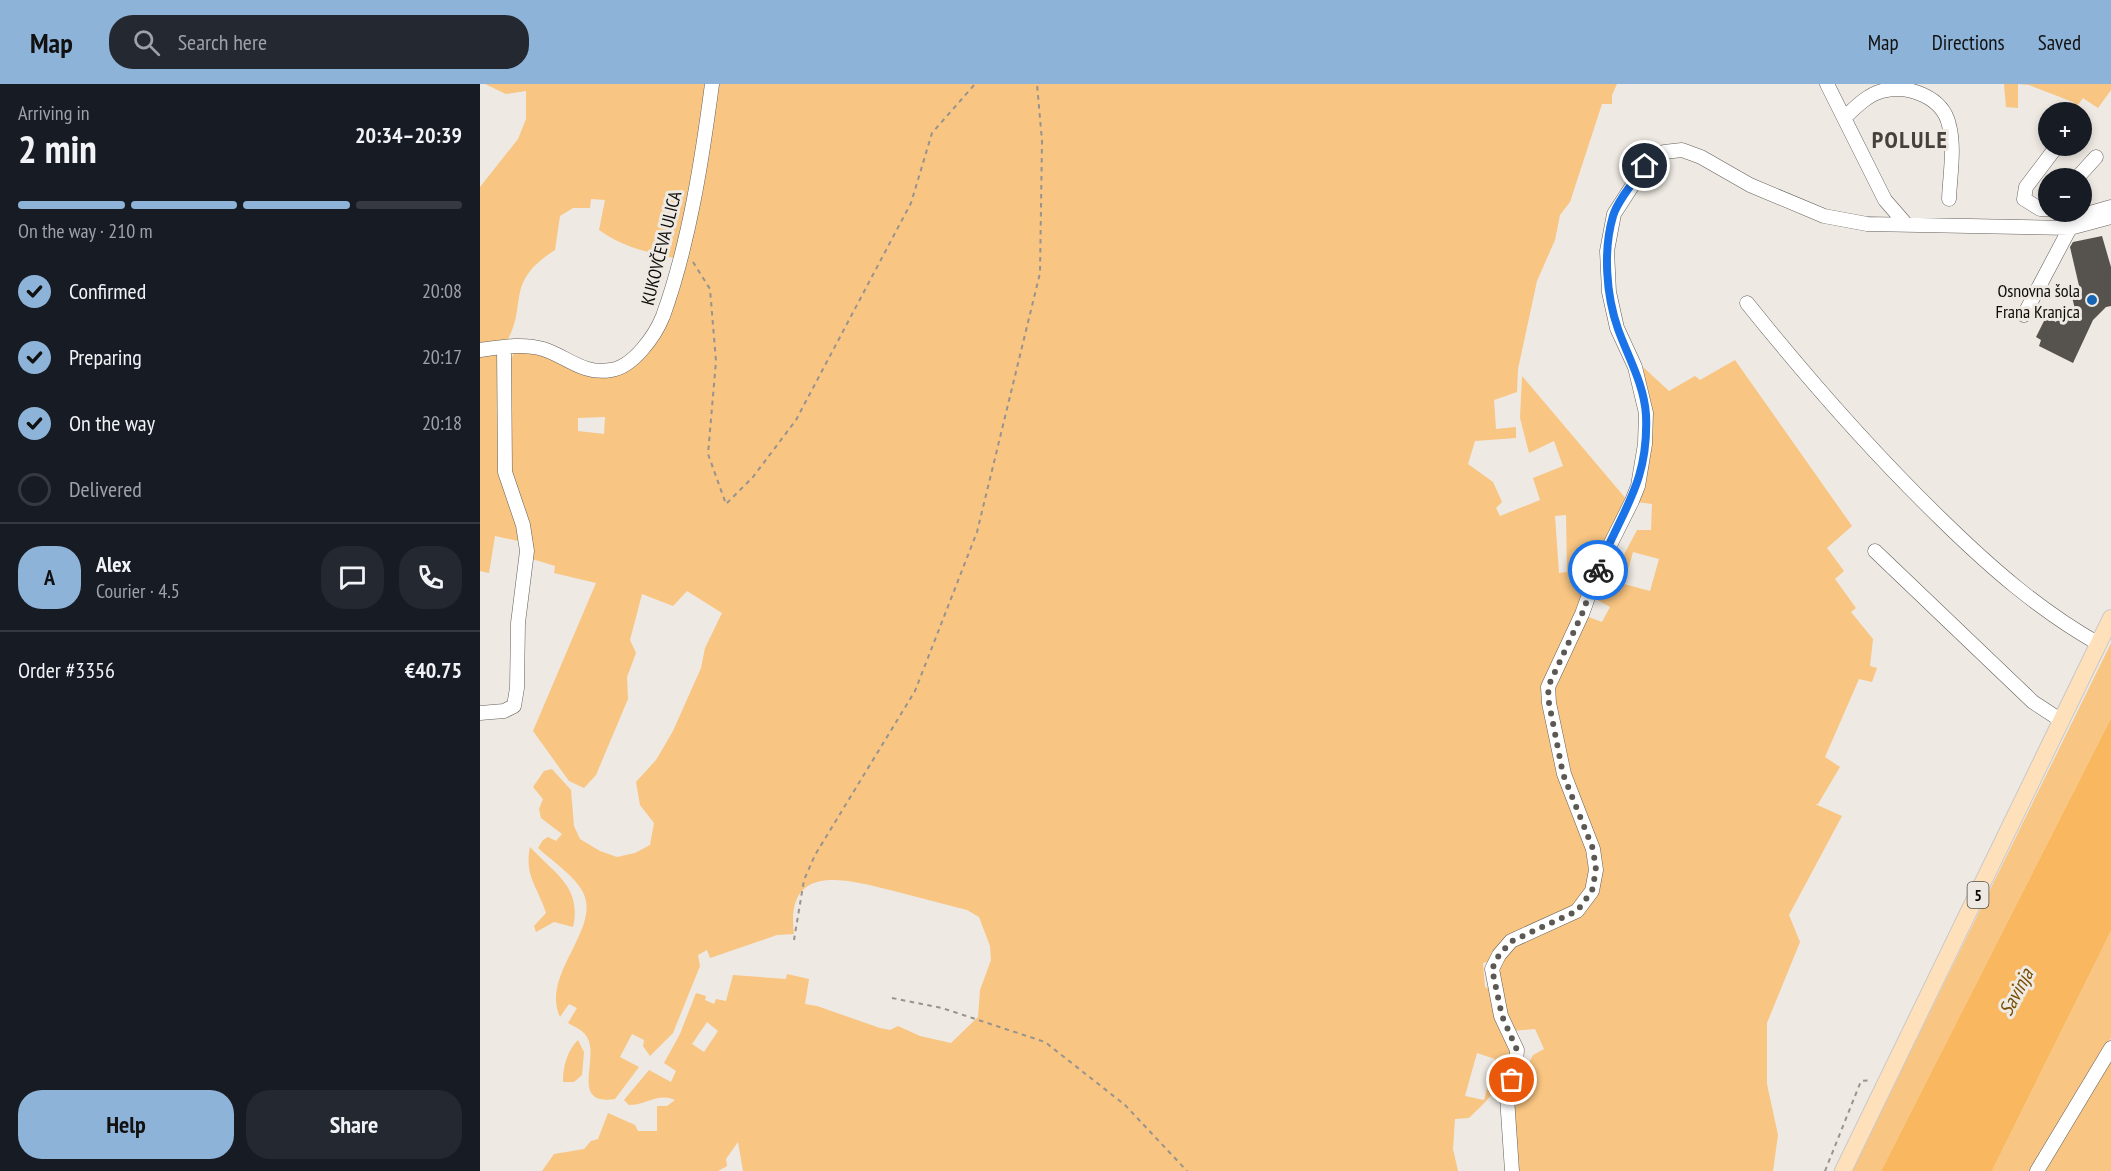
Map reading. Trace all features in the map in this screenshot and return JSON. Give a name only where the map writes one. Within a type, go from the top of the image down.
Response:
[{"type":"main road","name":"5","points":[[1843,1171],[2111,618]]},
{"type":"street","name":"KUKOVČEVA ULICA","points":[[480,350],[528,346],[545,350],[575,366],[593,371],[614,370],[633,362],[662,318],[682,244],[705,139],[712,84]]},
{"type":"street","points":[[1827,84],[1884,200],[1905,223]]},
{"type":"street","points":[[1845,117],[1865,99],[1881,91],[1897,88],[1922,94],[1939,104],[1949,124],[1949,199]]},
{"type":"street","points":[[1512,1171],[1507,1097],[1517,1050],[1502,1016],[1492,969],[1499,955],[1512,941],[1577,911],[1592,891],[1596,870],[1593,849],[1563,774],[1548,687],[1582,614],[1599,567],[1632,501],[1639,479],[1645,444],[1646,413],[1635,367],[1617,328],[1609,292],[1607,250],[1614,214],[1645,166],[1664,152],[1682,150],[1750,184],[1824,216],[1867,224],[2070,228],[2111,218]]},
{"type":"street","points":[[2040,168],[2049,156]]},
{"type":"street","points":[[2086,168],[2096,157]]},
{"type":"street","points":[[2038,171],[2026,186],[2024,199],[2038,208]]},
{"type":"street","points":[[2092,212],[2111,207]]},
{"type":"street","points":[[2024,315],[2070,228]]},
{"type":"street","points":[[1747,303],[1847,423],[1923,502],[1987,563],[2065,625],[2099,645]]},
{"type":"street","points":[[480,713],[504,711],[514,706],[517,688],[518,623],[527,551],[524,525],[505,472],[504,347]]},
{"type":"street","points":[[1875,551],[2033,702],[2062,721]]},
{"type":"street","points":[[2037,1171],[2111,1048]]},
{"type":"path","points":[[682,244],[710,290],[716,361],[708,454],[726,504],[753,477],[796,420],[911,203],[932,133],[975,84]]},
{"type":"path","points":[[794,940],[804,880],[815,855],[915,691],[977,532],[1040,273],[1042,141],[1037,84]]},
{"type":"path","points":[[892,998],[942,1008],[1045,1042],[1125,1105],[1187,1171]]},
{"type":"path","points":[[1824,1171],[1861,1081],[1887,1080]]},
{"type":"shaded area","points":[[485,84],[709,84],[694,173],[674,258],[626,245],[599,230],[605,200],[591,199],[590,208],[573,208],[560,216],[555,250],[539,262],[523,284],[513,329],[506,343],[480,347],[480,187],[518,139],[526,119],[526,91],[506,94]]},
{"type":"shaded area","points":[[718,84],[1617,84],[1612,95],[1612,104],[1602,104],[1570,202],[1560,215],[1555,240],[1537,281],[1518,369],[1517,392],[1494,400],[1496,429],[1516,427],[1516,438],[1475,441],[1468,464],[1493,482],[1502,502],[1496,508],[1500,516],[1540,500],[1533,478],[1563,466],[1554,441],[1529,453],[1520,418],[1522,376],[1627,500],[1546,683],[1589,855],[1588,889],[1581,903],[1491,961],[1483,963],[1485,987],[1490,989],[1505,1030],[1510,1059],[1507,1072],[1487,1100],[1469,1118],[1455,1119],[1453,1149],[1458,1171],[743,1171],[738,1142],[726,1159],[727,1166],[718,1171],[542,1171],[554,1154],[584,1149],[591,1141],[598,1139],[608,1113],[635,1125],[638,1131],[657,1131],[657,1106],[667,1106],[675,1100],[663,1097],[629,1105],[624,1100],[649,1070],[671,1082],[676,1071],[664,1063],[680,1034],[696,993],[706,996],[705,1000],[714,1004],[716,999],[726,1001],[733,975],[786,979],[787,974],[809,979],[805,1004],[880,1028],[890,1030],[898,1026],[920,1036],[951,1043],[978,1017],[980,990],[991,960],[990,946],[979,917],[967,910],[869,885],[835,880],[820,881],[808,886],[798,896],[794,912],[794,934],[777,935],[710,958],[707,950],[698,955],[700,966],[673,1033],[650,1056],[643,1046],[644,1040],[632,1034],[620,1057],[639,1067],[615,1099],[601,1099],[593,1095],[589,1088],[590,1046],[583,1032],[568,1023],[577,1008],[569,1004],[560,1017],[556,1000],[558,983],[581,932],[586,916],[586,901],[575,881],[538,848],[548,837],[556,841],[562,834],[541,818],[539,809],[543,799],[533,787],[544,771],[552,769],[571,790],[574,826],[580,839],[600,851],[617,857],[635,853],[650,845],[654,823],[640,805],[636,782],[656,760],[673,731],[701,668],[705,648],[722,613],[687,591],[673,606],[642,594],[630,640],[636,653],[627,677],[628,699],[596,775],[584,788],[569,781],[533,731],[596,583],[554,573],[555,566],[529,558],[510,482],[508,365],[515,351],[538,352],[585,373],[641,355],[697,214]],"holes":[[[605,417],[604,434],[578,431],[578,418]],[[1566,515],[1567,572],[1559,573],[1555,516]],[[707,1022],[718,1031],[704,1052],[692,1044]],[[1477,1053],[1495,1059],[1484,1100],[1465,1096]]]},
{"type":"shaded area","points":[[2004,84],[2018,84],[2018,108],[2006,107]]},
{"type":"shaded area","points":[[2018,84],[2111,84],[2111,90],[2098,108],[2083,98],[2080,102],[2073,102],[2029,85]]},
{"type":"shaded area","points":[[480,353],[501,354],[502,472],[523,542],[495,536],[489,573],[480,571]]},
{"type":"shaded area","points":[[1735,360],[1852,526],[1827,548],[1844,571],[1835,579],[1856,608],[1851,612],[1873,639],[1870,666],[1877,668],[1872,682],[1859,679],[1825,757],[1840,767],[1818,804],[1815,804],[1842,816],[1789,915],[1800,942],[1767,1023],[1767,1084],[1778,1135],[1773,1171],[1518,1171],[1510,1120],[1528,1065],[1533,1055],[1544,1049],[1535,1029],[1511,1031],[1498,985],[1497,972],[1501,961],[1523,937],[1597,891],[1564,761],[1551,690],[1586,616],[1602,622],[1610,607],[1592,597],[1604,567],[1615,572],[1637,530],[1651,530],[1652,504],[1637,502],[1650,413],[1643,367],[1669,391],[1695,376],[1700,380]],"holes":[[[1633,552],[1659,559],[1650,591],[1624,584]]]},
{"type":"shaded area","points":[[2111,643],[2111,718],[1881,1171],[1852,1171]]},
{"type":"shaded area","points":[[530,847],[557,874],[570,891],[575,913],[573,927],[554,922],[536,932],[534,926],[546,913],[530,874]]},
{"type":"shaded area","points":[[2111,931],[2111,1038],[2033,1171],[1992,1171]]},
{"type":"shaded area","points":[[578,1040],[584,1052],[582,1075],[574,1082],[563,1082],[566,1059]]},
{"type":"shaded area","points":[[2111,1059],[2111,1171],[2045,1171]]},
{"type":"water","name":"Savinja","points":[[2111,718],[2111,931],[1992,1171],[1881,1171]]},
{"type":"building","name":"Osnovna šola Frana Kranjca","points":[[2102,236],[2111,267],[2111,306],[2106,307],[2093,320],[2073,363],[2039,346],[2041,340],[2036,337],[2046,317],[2056,322],[2064,306],[2076,313],[2071,293],[2080,290],[2070,247],[2073,242]]},
{"type":"way so far","points":[[1512,1080],[1517,1050],[1502,1016],[1492,969],[1499,955],[1512,941],[1577,911],[1592,891],[1596,870],[1593,849],[1563,774],[1548,687],[1582,614],[1598,570]]},
{"type":"place","name":"Osnovna šola Frana Kranjca","points":[[2092,300]]},
{"type":"district","name":"POLULE","points":[[1910,139]]},
{"type":"route","points":[[1598,570],[1638,486],[1645,444],[1646,413],[1635,367],[1617,328],[1609,292],[1607,250],[1614,214],[1645,166]]}]
